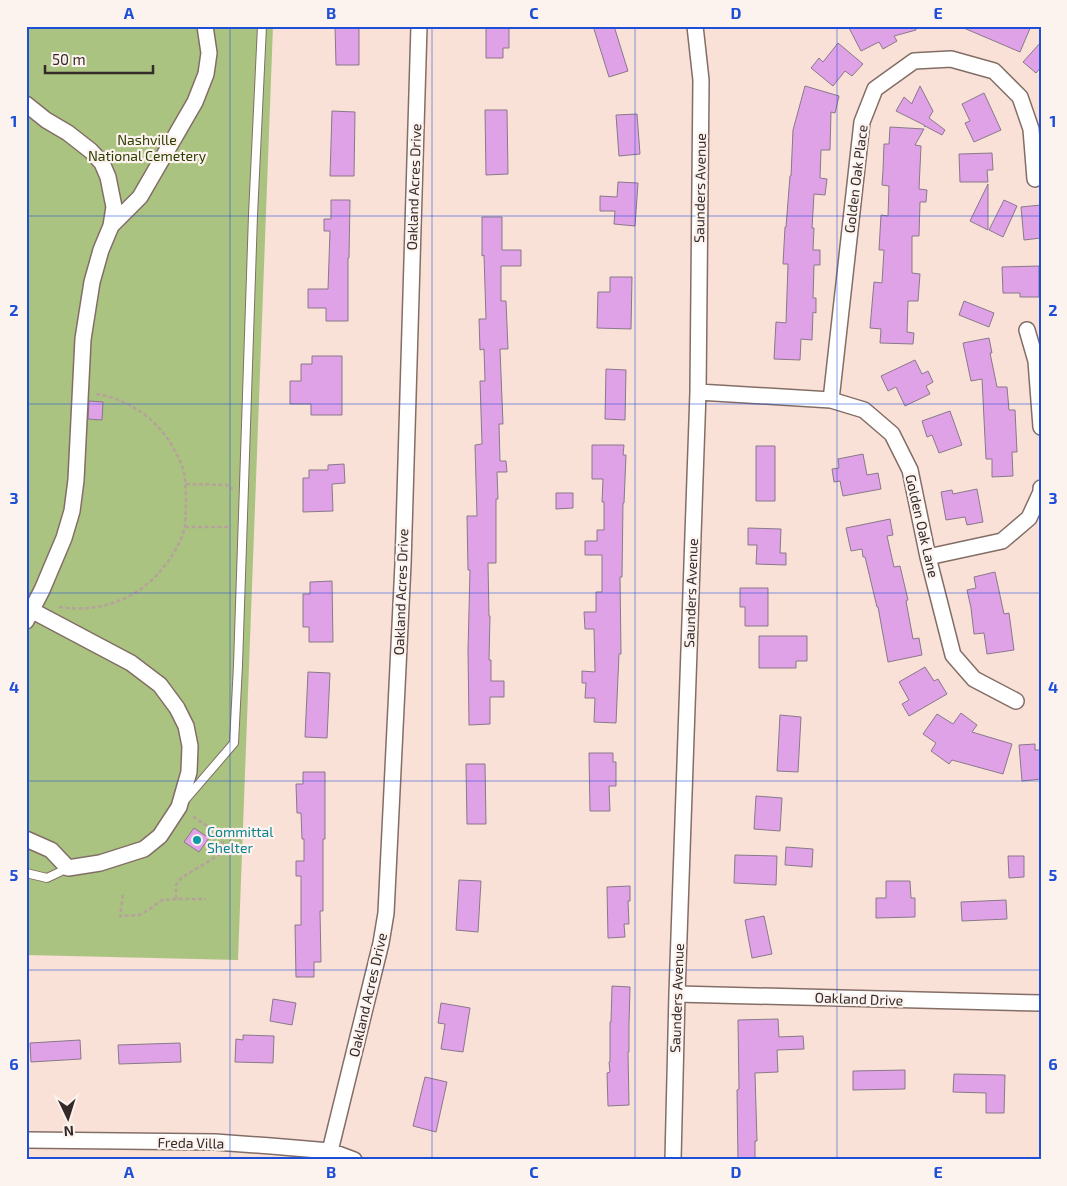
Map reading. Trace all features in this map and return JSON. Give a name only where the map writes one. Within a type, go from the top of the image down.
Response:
[{"type":"street","points":[[111,226],[140,197],[195,102],[206,74],[209,53],[205,26]]},
{"type":"street","name":"Oakland Acres Drive","points":[[330,1151],[381,943],[386,913],[403,564],[419,26]]},
{"type":"street","name":"Saunders Avenue","points":[[673,1160],[698,392],[701,80],[695,26]]},
{"type":"street","name":"Golden Oak Place","points":[[831,400],[862,122],[875,89],[914,62],[952,59],[994,71],[1020,97],[1031,130],[1035,179]]},
{"type":"street","points":[[26,104],[46,120],[68,132],[102,163],[108,177],[114,207],[111,226],[101,250],[92,282],[83,339],[76,480],[72,511],[64,538],[42,590],[28,613],[131,663],[160,685],[177,708],[186,726],[190,746],[189,772],[179,807],[160,836],[144,849],[100,863],[68,868],[51,850],[26,839]]},
{"type":"street","points":[[1026,330],[1036,361],[1041,427]]},
{"type":"street","name":"Golden Oak Lane","points":[[698,392],[831,400],[864,410],[892,434],[910,470],[928,556],[953,655],[974,679],[1016,701]]},
{"type":"street","points":[[928,556],[1002,540],[1030,518],[1041,488]]},
{"type":"street","name":"Oakland Drive","points":[[677,994],[1041,1004]]},
{"type":"street","name":"Freda Villa","points":[[26,1140],[215,1142],[330,1151],[354,1160]]},
{"type":"lane","points":[[179,807],[234,743],[262,26]]},
{"type":"lane","points":[[26,873],[47,878],[68,868]]},
{"type":"path","points":[[58,607],[67,609],[100,607],[129,597],[150,582],[163,569],[176,549],[185,527],[186,484],[184,471],[172,446],[152,420],[126,402],[80,393]]},
{"type":"path","points":[[186,484],[226,485],[232,489]]},
{"type":"path","points":[[185,527],[231,526]]},
{"type":"path","points":[[176,899],[176,885],[181,878],[219,854],[223,847],[219,834],[179,807]]},
{"type":"path","points":[[123,896],[120,916],[139,915],[162,900],[206,900]]},
{"type":"green space","name":"Nashville National Cemetery","points":[[26,26],[273,26],[238,960],[26,955]]},
{"type":"building","points":[[335,26],[359,26],[359,65],[336,65]]},
{"type":"building","points":[[486,26],[509,26],[509,48],[503,48],[503,58],[486,58]]},
{"type":"building","points":[[593,26],[614,26],[628,71],[609,77]]},
{"type":"building","points":[[848,26],[916,26],[916,30],[894,36],[897,41],[883,49],[879,42],[861,51]]},
{"type":"building","points":[[959,26],[1031,26],[1020,52]]},
{"type":"building","points":[[1041,42],[1041,67],[1036,73],[1023,62]]},
{"type":"building","points":[[838,43],[863,64],[852,76],[845,71],[833,86],[811,68],[819,58],[823,62]]},
{"type":"building","points":[[805,86],[839,96],[835,113],[831,112],[830,150],[821,150],[820,178],[827,179],[825,195],[814,194],[813,250],[820,250],[820,265],[814,265],[813,298],[816,298],[816,313],[813,312],[812,340],[801,339],[800,360],[774,359],[776,322],[786,323],[788,264],[783,264],[785,227],[791,176],[793,130]]},
{"type":"building","points":[[920,86],[933,111],[929,118],[945,130],[942,135],[896,111],[904,97],[912,104]]},
{"type":"building","points":[[984,93],[1001,130],[974,142],[965,123],[970,121],[962,104]]},
{"type":"building","points":[[485,110],[507,110],[508,174],[486,175]]},
{"type":"building","points":[[332,111],[355,112],[354,176],[330,176]]},
{"type":"building","points":[[637,114],[640,154],[619,156],[616,115]]},
{"type":"building","points":[[890,127],[924,129],[915,145],[921,146],[919,189],[927,190],[926,202],[920,202],[919,236],[912,236],[912,273],[920,274],[918,301],[908,301],[907,332],[914,333],[913,344],[880,343],[881,329],[870,328],[874,282],[882,283],[884,250],[879,250],[881,215],[888,216],[889,186],[882,185],[884,144],[889,144]]},
{"type":"building","points":[[992,153],[993,170],[987,170],[988,182],[960,182],[959,154]]},
{"type":"building","points":[[618,182],[638,183],[635,226],[614,224],[615,211],[600,211],[600,196],[617,197]]},
{"type":"building","points":[[988,184],[988,230],[970,221]]},
{"type":"building","points":[[331,200],[350,200],[348,321],[326,321],[326,308],[308,308],[308,289],[328,289],[330,231],[324,231],[324,219],[331,219]]},
{"type":"building","points":[[1004,200],[1017,206],[1003,237],[989,230]]},
{"type":"building","points":[[1041,205],[1041,238],[1024,240],[1021,207]]},
{"type":"building","points":[[482,217],[502,217],[502,250],[521,250],[521,266],[501,266],[501,301],[506,301],[508,349],[500,349],[503,424],[499,424],[500,461],[506,461],[507,472],[497,472],[496,563],[488,563],[491,681],[504,681],[504,697],[490,697],[490,724],[469,725],[470,570],[468,570],[467,516],[477,516],[475,445],[482,444],[480,381],[485,381],[484,349],[480,350],[479,319],[486,319],[484,255],[482,256]]},
{"type":"building","points":[[1039,266],[1039,297],[1020,297],[1020,293],[1003,293],[1002,267]]},
{"type":"building","points":[[610,277],[632,277],[631,329],[597,328],[598,292],[610,292]]},
{"type":"building","points":[[964,301],[994,313],[989,327],[959,315]]},
{"type":"building","points":[[989,338],[997,387],[1007,387],[1009,410],[1015,410],[1017,452],[1012,452],[1013,476],[992,477],[992,459],[986,459],[982,379],[971,381],[963,343]]},
{"type":"building","points":[[312,356],[342,356],[342,415],[311,415],[311,404],[290,404],[290,381],[301,381],[301,364],[312,364]]},
{"type":"building","points":[[915,360],[922,374],[928,371],[933,382],[926,386],[930,394],[905,406],[896,387],[888,391],[881,376]]},
{"type":"building","points":[[606,369],[626,370],[625,420],[605,419]]},
{"type":"building","points":[[89,401],[103,402],[102,420],[88,419]]},
{"type":"building","points":[[950,411],[962,445],[939,453],[932,435],[927,437],[922,421]]},
{"type":"building","points":[[592,445],[624,445],[623,455],[626,455],[622,577],[620,577],[621,654],[619,654],[616,723],[594,722],[595,698],[585,698],[586,683],[582,683],[582,671],[595,672],[594,629],[585,629],[584,612],[596,612],[596,592],[602,592],[602,555],[585,555],[585,541],[597,541],[597,530],[604,530],[603,479],[592,479]]},
{"type":"building","points":[[756,446],[775,446],[775,501],[756,501]]},
{"type":"building","points":[[863,454],[867,475],[878,473],[881,489],[843,496],[840,481],[834,482],[832,469],[839,468],[838,459]]},
{"type":"building","points":[[344,464],[345,483],[332,484],[333,511],[303,512],[303,478],[309,478],[309,470],[328,470],[328,465]]},
{"type":"building","points":[[977,489],[983,522],[967,525],[965,517],[946,520],[941,492],[952,490],[953,494]]},
{"type":"building","points":[[556,493],[573,493],[573,508],[556,509]]},
{"type":"building","points":[[890,519],[893,535],[887,536],[894,567],[900,566],[908,600],[906,601],[913,639],[919,638],[922,655],[888,662],[878,607],[865,557],[863,557],[862,549],[851,551],[846,528]]},
{"type":"building","points":[[748,528],[781,529],[780,553],[786,553],[786,565],[756,564],[757,545],[748,545]]},
{"type":"building","points":[[995,572],[1004,614],[1009,613],[1014,650],[987,654],[984,633],[974,634],[967,590],[976,588],[974,577]]},
{"type":"building","points":[[332,581],[333,642],[309,642],[309,627],[303,627],[303,594],[310,594],[310,582]]},
{"type":"building","points":[[740,588],[768,588],[768,626],[745,626],[745,607],[740,607]]},
{"type":"building","points":[[759,636],[807,636],[807,661],[796,661],[796,668],[759,668]]},
{"type":"building","points":[[925,667],[934,681],[938,679],[947,694],[909,716],[902,704],[909,700],[899,682]]},
{"type":"building","points":[[308,672],[330,673],[327,738],[305,737]]},
{"type":"building","points":[[961,713],[977,725],[972,732],[1012,744],[1003,774],[952,760],[949,764],[931,751],[936,743],[923,734],[937,714],[953,724]]},
{"type":"building","points":[[780,715],[801,717],[798,772],[777,771]]},
{"type":"building","points":[[1035,744],[1035,750],[1041,750],[1041,779],[1022,781],[1019,745]]},
{"type":"building","points":[[589,753],[613,753],[613,762],[616,762],[616,786],[609,786],[610,811],[590,811]]},
{"type":"building","points":[[466,764],[485,764],[486,824],[467,824]]},
{"type":"building","points":[[303,772],[325,772],[323,911],[320,911],[321,962],[314,962],[314,977],[296,977],[295,925],[301,925],[301,876],[296,876],[296,861],[304,861],[304,839],[302,839],[301,813],[297,813],[296,784],[303,784]]},
{"type":"building","points":[[756,796],[782,798],[780,831],[754,829]]},
{"type":"building","name":"Committal Shelter","points":[[194,828],[209,838],[199,852],[184,842]]},
{"type":"building","points":[[786,847],[813,849],[812,867],[785,865]]},
{"type":"building","points":[[735,855],[777,856],[776,885],[734,883]]},
{"type":"building","points":[[1008,856],[1024,856],[1024,877],[1009,878]]},
{"type":"building","points":[[459,880],[481,881],[478,932],[456,930]]},
{"type":"building","points":[[886,881],[910,881],[911,898],[915,898],[915,917],[876,918],[876,898],[886,898]]},
{"type":"building","points":[[630,886],[630,901],[628,901],[629,924],[624,924],[625,937],[608,938],[607,887]]},
{"type":"building","points":[[1006,900],[1007,919],[962,921],[961,902]]},
{"type":"building","points":[[764,916],[772,954],[752,958],[745,920]]},
{"type":"building","points":[[612,986],[630,987],[629,1105],[608,1106],[607,1073],[610,1072]]},
{"type":"building","points":[[273,999],[296,1003],[292,1025],[270,1021]]},
{"type":"building","points":[[441,1003],[470,1008],[463,1052],[441,1049],[445,1024],[438,1023]]},
{"type":"building","points":[[778,1019],[779,1037],[803,1036],[804,1049],[777,1050],[778,1072],[755,1073],[757,1141],[755,1141],[755,1160],[738,1160],[738,1020]]},
{"type":"building","points":[[243,1035],[274,1036],[273,1063],[235,1062],[236,1039],[243,1040]]},
{"type":"building","points":[[80,1040],[81,1059],[31,1062],[30,1043]]},
{"type":"building","points":[[180,1043],[181,1062],[119,1064],[118,1045]]},
{"type":"building","points":[[905,1070],[905,1089],[853,1090],[853,1071]]},
{"type":"building","points":[[954,1074],[1005,1075],[1004,1113],[986,1113],[986,1093],[953,1092]]},
{"type":"building","points":[[425,1077],[447,1082],[436,1132],[413,1126]]},
{"type":"place","name":"Committal Shelter","points":[[197,840]]}]
